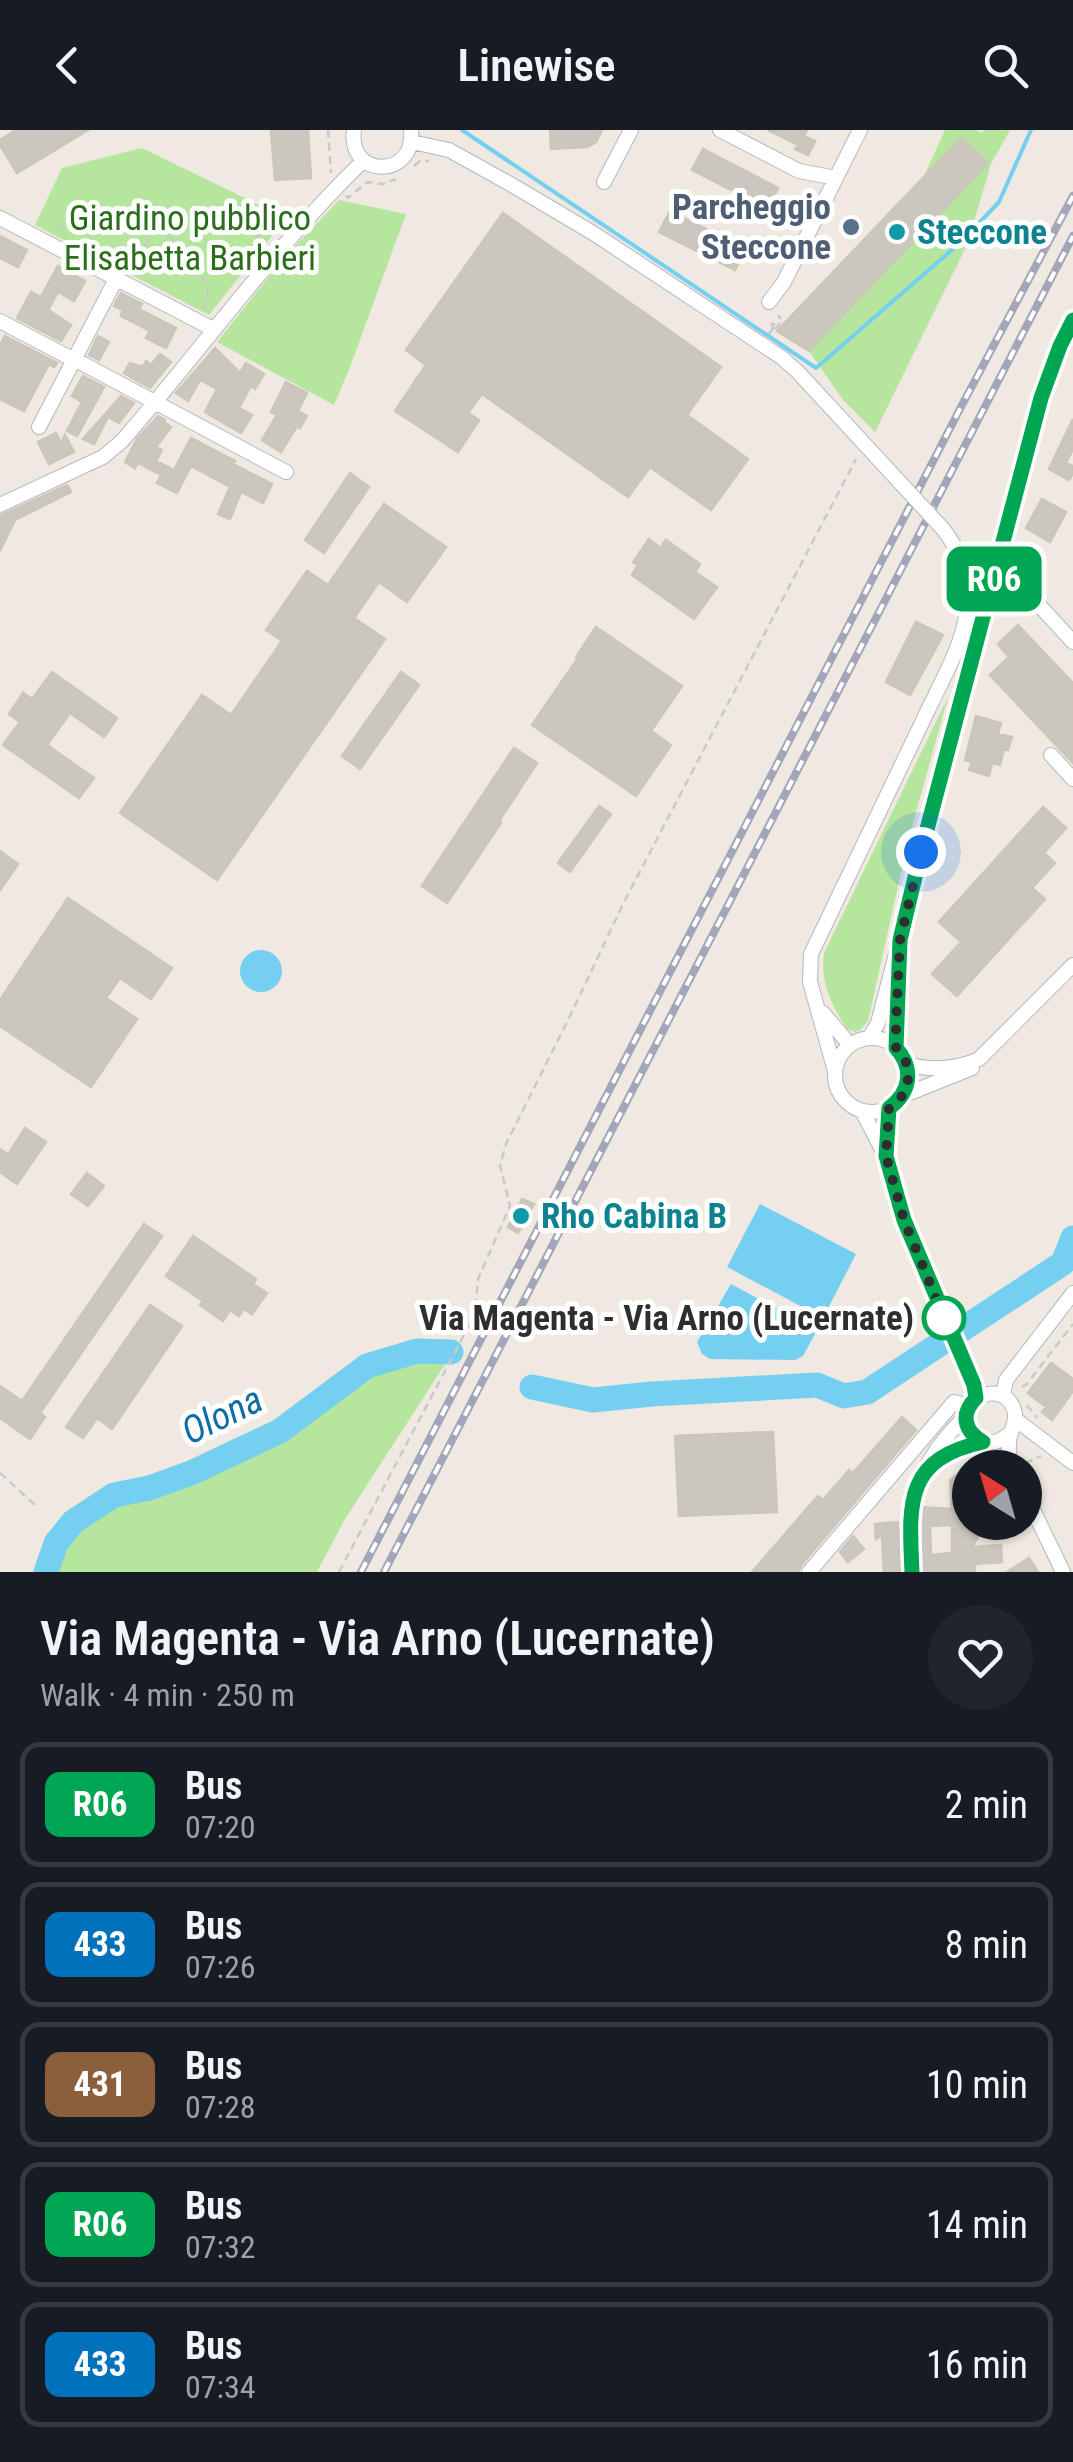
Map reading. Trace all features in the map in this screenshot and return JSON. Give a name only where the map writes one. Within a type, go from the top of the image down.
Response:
[{"type":"street","points":[[354,130],[354,148],[364,161],[380,167],[397,164],[409,151],[411,136],[450,150],[593,234],[781,357],[943,529],[962,560],[969,587],[964,632],[811,954],[810,982],[836,1084],[841,1096],[862,1111],[889,1108],[902,1096],[963,1073],[982,1061],[993,1046]]},
{"type":"street","points":[[604,182],[631,130]]},
{"type":"street","points":[[720,130],[799,172],[836,178]]},
{"type":"street","points":[[769,302],[784,282],[860,130]]},
{"type":"street","points":[[0,505],[103,456],[122,441],[278,253],[364,161]]},
{"type":"street","points":[[0,218],[214,329]]},
{"type":"street","points":[[39,428],[121,282]]},
{"type":"street","points":[[869,1038],[878,1023],[1041,398],[1073,320]]},
{"type":"street","points":[[0,321],[286,472]]},
{"type":"street","points":[[998,568],[1017,581],[1073,642]]},
{"type":"street","points":[[1051,755],[1073,779]]},
{"type":"street","points":[[896,1048],[900,940]]},
{"type":"street","points":[[907,1064],[949,1068],[979,1058],[1073,965]]},
{"type":"street","points":[[819,1009],[850,1045]]},
{"type":"street","points":[[835,1072],[841,1055],[850,1045],[869,1038],[881,1040],[896,1048],[907,1064],[908,1083],[902,1096]]},
{"type":"street","points":[[886,1156],[889,1108]]},
{"type":"street","points":[[862,1111],[886,1156],[904,1220],[969,1374],[1013,1408],[1011,1450]]},
{"type":"street","points":[[997,1450],[969,1431],[1073,1294]]},
{"type":"street","points":[[912,1572],[911,1508],[928,1460],[995,1396]]},
{"type":"street","points":[[809,1572],[954,1402],[995,1396]]},
{"type":"street","points":[[928,1466],[958,1450],[989,1442],[1012,1426]]},
{"type":"street","points":[[1012,1426],[1073,1464]]},
{"type":"street","points":[[1042,1528],[1063,1572]]},
{"type":"path","points":[[121,282],[161,212]]},
{"type":"path","points":[[161,212],[166,232],[206,282],[204,310],[196,322]]},
{"type":"path","points":[[47,243],[56,228],[88,216],[146,225],[152,215],[161,212],[200,218],[259,237],[278,253]]},
{"type":"path","points":[[768,336],[782,321],[769,302]]},
{"type":"path","points":[[338,1572],[475,1314],[478,1279],[510,1206],[500,1166],[506,1144],[624,902],[856,459]]},
{"type":"path","points":[[995,1396],[1026,1385],[1073,1324]]},
{"type":"path","points":[[1022,1401],[1041,1424]]},
{"type":"path","points":[[0,1473],[35,1505]]},
{"type":"green space","points":[[945,130],[1010,130],[991,164],[967,245],[875,432],[843,400],[809,351],[988,164],[961,138],[923,178]]},
{"type":"green space","name":"Giardino pubblico Elisabetta Barbieri","points":[[142,148],[286,218],[209,315],[35,225],[62,168]]},
{"type":"green space","name":"Giardino pubblico Elisabetta Barbieri","points":[[339,200],[406,214],[334,405],[217,342],[284,258]]},
{"type":"green space","points":[[948,697],[909,837],[868,1021],[855,1032],[847,1029],[828,993],[824,953]]},
{"type":"green space","points":[[422,1357],[449,1358],[345,1519],[317,1572],[53,1572],[62,1546],[78,1527],[117,1501],[172,1487],[258,1450],[283,1437],[370,1371]]},
{"type":"water","points":[[261,950],[276,956],[282,971],[276,986],[261,992],[246,986],[240,971],[246,956]]},
{"type":"water","points":[[760,1204],[856,1254],[823,1318],[727,1267]]},
{"type":"water","points":[[731,1284],[817,1330],[803,1356],[795,1360],[710,1359],[702,1354],[697,1342]]},
{"type":"building","points":[[16,130],[88,130],[17,173],[0,145],[0,140]]},
{"type":"building","points":[[271,130],[308,130],[311,178],[275,180]]},
{"type":"building","points":[[550,130],[602,130],[596,142],[587,147],[551,149]]},
{"type":"building","points":[[768,130],[807,130],[804,136],[815,141],[808,155],[795,149],[798,145]]},
{"type":"building","name":"Steccone","points":[[961,138],[988,163],[809,351],[777,331]]},
{"type":"building","points":[[703,149],[778,188],[767,208],[692,170]]},
{"type":"building","points":[[670,211],[746,249],[735,270],[659,232]]},
{"type":"building","points":[[503,213],[721,367],[687,415],[748,459],[711,510],[650,467],[628,497],[482,394],[468,413],[479,420],[458,452],[395,411],[426,365],[406,350]]},
{"type":"building","points":[[0,236],[27,250],[18,267],[0,258]]},
{"type":"building","points":[[58,266],[85,281],[74,301],[58,292],[48,310],[71,325],[61,341],[17,318],[31,292],[41,297]]},
{"type":"building","points":[[121,293],[142,304],[139,309],[176,328],[166,348],[146,338],[150,331],[121,316],[123,310],[114,306]]},
{"type":"building","points":[[5,336],[57,363],[54,367],[49,364],[24,411],[0,399],[0,345]]},
{"type":"building","points":[[98,336],[109,342],[99,360],[89,355]]},
{"type":"building","points":[[215,348],[240,373],[246,363],[264,374],[255,389],[251,386],[239,408],[252,415],[241,433],[205,412],[217,389],[200,380],[188,401],[176,393]]},
{"type":"building","points":[[160,354],[171,362],[150,388],[124,373],[130,363],[143,367],[146,361],[151,365]]},
{"type":"building","points":[[83,376],[104,387],[77,436],[67,431],[82,402],[72,396]]},
{"type":"building","points":[[286,382],[307,393],[298,411],[307,416],[281,452],[262,440],[277,415],[271,412]]},
{"type":"building","points":[[121,396],[134,403],[119,423],[108,417],[94,444],[83,439]]},
{"type":"building","points":[[158,416],[171,427],[156,447],[162,450],[156,461],[174,470],[191,438],[272,484],[263,503],[241,492],[230,519],[218,514],[230,487],[191,466],[177,493],[157,483],[161,475],[138,463],[135,468],[125,462],[137,439]]},
{"type":"building","points":[[1073,419],[1073,449],[1066,463],[1073,466],[1069,480],[1049,469]]},
{"type":"building","points":[[56,433],[61,443],[65,435],[74,452],[49,464],[38,442]]},
{"type":"building","points":[[350,473],[369,487],[324,553],[305,540]]},
{"type":"building","points":[[67,485],[71,492],[15,520],[0,551],[0,516]]},
{"type":"building","points":[[1042,499],[1066,512],[1050,542],[1026,528]]},
{"type":"building","points":[[384,504],[446,547],[407,602],[379,582],[354,618],[385,639],[217,880],[120,813],[202,695],[231,715],[282,641],[266,630],[307,571],[328,585]]},
{"type":"building","points":[[649,539],[660,548],[666,540],[700,564],[695,572],[717,587],[694,619],[632,575],[638,565],[633,562]]},
{"type":"building","points":[[916,622],[943,635],[910,695],[886,682]]},
{"type":"building","points":[[1018,625],[1073,683],[1073,763],[990,675],[1009,657],[998,644]]},
{"type":"building","points":[[596,627],[682,686],[651,731],[671,745],[636,796],[532,725]]},
{"type":"building","points":[[52,672],[117,718],[104,737],[70,713],[47,745],[94,778],[79,798],[3,745],[20,722],[9,714],[23,693],[32,699]]},
{"type":"building","points":[[401,672],[419,685],[360,769],[342,756]]},
{"type":"building","points":[[976,716],[1001,723],[998,734],[1012,737],[1000,765],[992,763],[989,776],[969,770],[972,762],[965,760]]},
{"type":"building","points":[[514,748],[537,763],[447,903],[422,886]]},
{"type":"building","points":[[599,806],[611,814],[570,872],[558,863]]},
{"type":"building","points":[[1043,807],[1066,828],[1044,853],[1055,863],[1032,888],[1045,899],[957,996],[932,974],[961,942],[939,922]]},
{"type":"building","points":[[0,851],[18,864],[0,890]]},
{"type":"building","points":[[68,898],[172,968],[151,999],[120,978],[106,998],[137,1019],[91,1087],[0,1026],[0,1000]]},
{"type":"building","points":[[25,1128],[46,1142],[17,1184],[0,1172],[0,1149],[8,1155]]},
{"type":"building","points":[[87,1173],[104,1186],[88,1206],[71,1194]]},
{"type":"building","name":"Rho Cabina B","points":[[522,1199],[534,1204],[518,1233],[508,1227]]},
{"type":"building","points":[[144,1224],[162,1236],[40,1413],[45,1417],[30,1439],[0,1418],[0,1386],[22,1401]]},
{"type":"building","points":[[193,1236],[256,1279],[253,1284],[267,1293],[252,1314],[244,1309],[239,1316],[230,1310],[223,1321],[200,1305],[203,1301],[166,1276]]},
{"type":"building","points":[[150,1305],[182,1326],[112,1429],[97,1418],[83,1438],[66,1427]]},
{"type":"building","points":[[1051,1363],[1073,1379],[1073,1391],[1052,1420],[1042,1412],[1046,1407],[1028,1393]]},
{"type":"building","points":[[902,1417],[916,1430],[798,1572],[752,1572],[818,1496],[823,1500],[849,1470],[853,1473]]},
{"type":"building","points":[[773,1432],[777,1512],[679,1516],[675,1436]]},
{"type":"building","points":[[922,1507],[952,1509],[952,1525],[930,1526],[931,1555],[952,1553],[952,1540],[976,1540],[972,1547],[1001,1545],[1002,1562],[975,1564],[975,1572],[923,1572]]},
{"type":"building","points":[[898,1522],[901,1572],[884,1572],[882,1535],[876,1539],[875,1524]]},
{"type":"building","points":[[853,1536],[864,1549],[848,1562],[840,1552]]},
{"type":"building","points":[[1029,1558],[1038,1572],[1007,1572]]},
{"type":"waterway","points":[[462,130],[816,368],[961,242],[999,202],[1031,130]]},
{"type":"waterway","name":"Olona","points":[[532,1387],[593,1400],[817,1385],[844,1396],[867,1392],[1063,1263],[1073,1238]]},
{"type":"waterway","name":"Olona","points":[[46,1572],[56,1543],[73,1522],[114,1495],[191,1473],[280,1431],[367,1366],[417,1351],[451,1352]]},
{"type":"railway","points":[[361,1572],[1073,196]]},
{"type":"railway","points":[[384,1572],[1073,236]]},
{"type":"bus line","name":"R06","points":[[912,1572],[911,1508],[928,1466],[983,1442],[972,1435],[966,1423],[967,1409],[976,1398],[974,1385],[923,1271],[886,1156],[889,1108],[902,1096],[908,1083],[907,1064],[896,1048],[900,940],[1041,398],[1073,320]]},
{"type":"place","name":"Parcheggio Steccone","points":[[851,227]]},
{"type":"place","name":"Steccone","points":[[897,232]]},
{"type":"place","name":"Rho Cabina B","points":[[521,1216]]},
{"type":"place","name":"Via Magenta - Via Arno (Lucernate)","points":[[944,1318]]},
{"type":"route","points":[[921,852],[900,940],[896,1048],[907,1064],[908,1083],[902,1096],[889,1108],[886,1156],[904,1220],[947,1325],[944,1318]]}]
